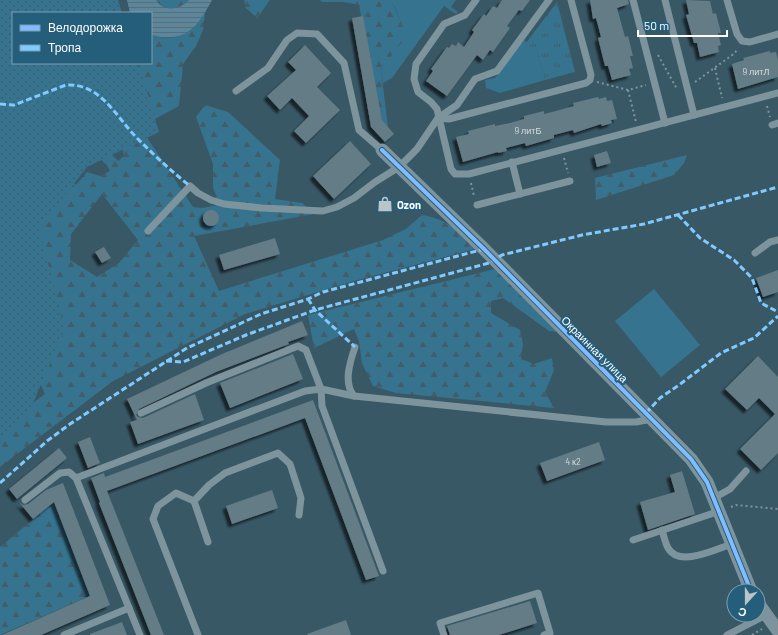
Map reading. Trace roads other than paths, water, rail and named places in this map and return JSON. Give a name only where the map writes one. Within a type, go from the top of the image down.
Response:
[{"type":"street","name":"Окраинная улица","points":[[382,150],[484,248],[691,459],[708,482],[748,583]]},
{"type":"street","points":[[766,615],[778,632]]},
{"type":"lane","points":[[476,0],[465,15],[444,24],[416,64],[414,79],[418,92],[431,102],[437,109],[451,169],[455,174],[462,176],[778,93]]},
{"type":"lane","points":[[148,231],[190,186],[205,197],[224,204],[322,211],[337,207],[354,198],[400,167],[417,149],[438,118],[457,105],[475,79],[497,71],[549,0]]},
{"type":"lane","points":[[438,118],[449,119],[586,83],[590,80],[571,0]]},
{"type":"lane","points":[[633,0],[665,122]]},
{"type":"lane","points":[[665,0],[694,115]]},
{"type":"lane","points":[[727,0],[737,34],[742,41],[750,42],[778,34]]},
{"type":"lane","points":[[236,91],[268,68],[287,40],[297,33],[317,34],[344,63],[359,130],[382,150]]},
{"type":"lane","points":[[512,162],[520,194]]},
{"type":"lane","points":[[477,205],[570,181]]},
{"type":"lane","points":[[755,253],[770,242],[778,240]]},
{"type":"lane","points":[[141,413],[206,383],[298,346],[306,350],[321,389],[322,406],[383,571]]},
{"type":"lane","points":[[354,396],[350,391],[348,367],[355,347]]},
{"type":"lane","points":[[76,478],[305,391],[321,389],[354,396],[606,422],[636,422],[652,419]]},
{"type":"lane","points":[[194,501],[209,485],[225,474],[278,453],[290,464],[301,498],[299,516]]},
{"type":"lane","points":[[714,498],[730,489],[746,471]]},
{"type":"lane","points":[[25,500],[60,473],[70,472],[76,478],[140,635]]},
{"type":"lane","points":[[198,635],[154,519],[158,506],[176,493],[194,501],[208,542]]},
{"type":"lane","points":[[633,540],[720,511]]},
{"type":"lane","points":[[662,530],[667,548],[672,554],[679,557],[688,558],[732,544]]},
{"type":"lane","points":[[444,635],[440,623],[538,593],[550,633],[544,635]]},
{"type":"lane","points":[[64,635],[129,608]]},
{"type":"lane","points":[[727,635],[750,623]]},
{"type":"place","name":"Ozon","points":[[385,204]]}]
